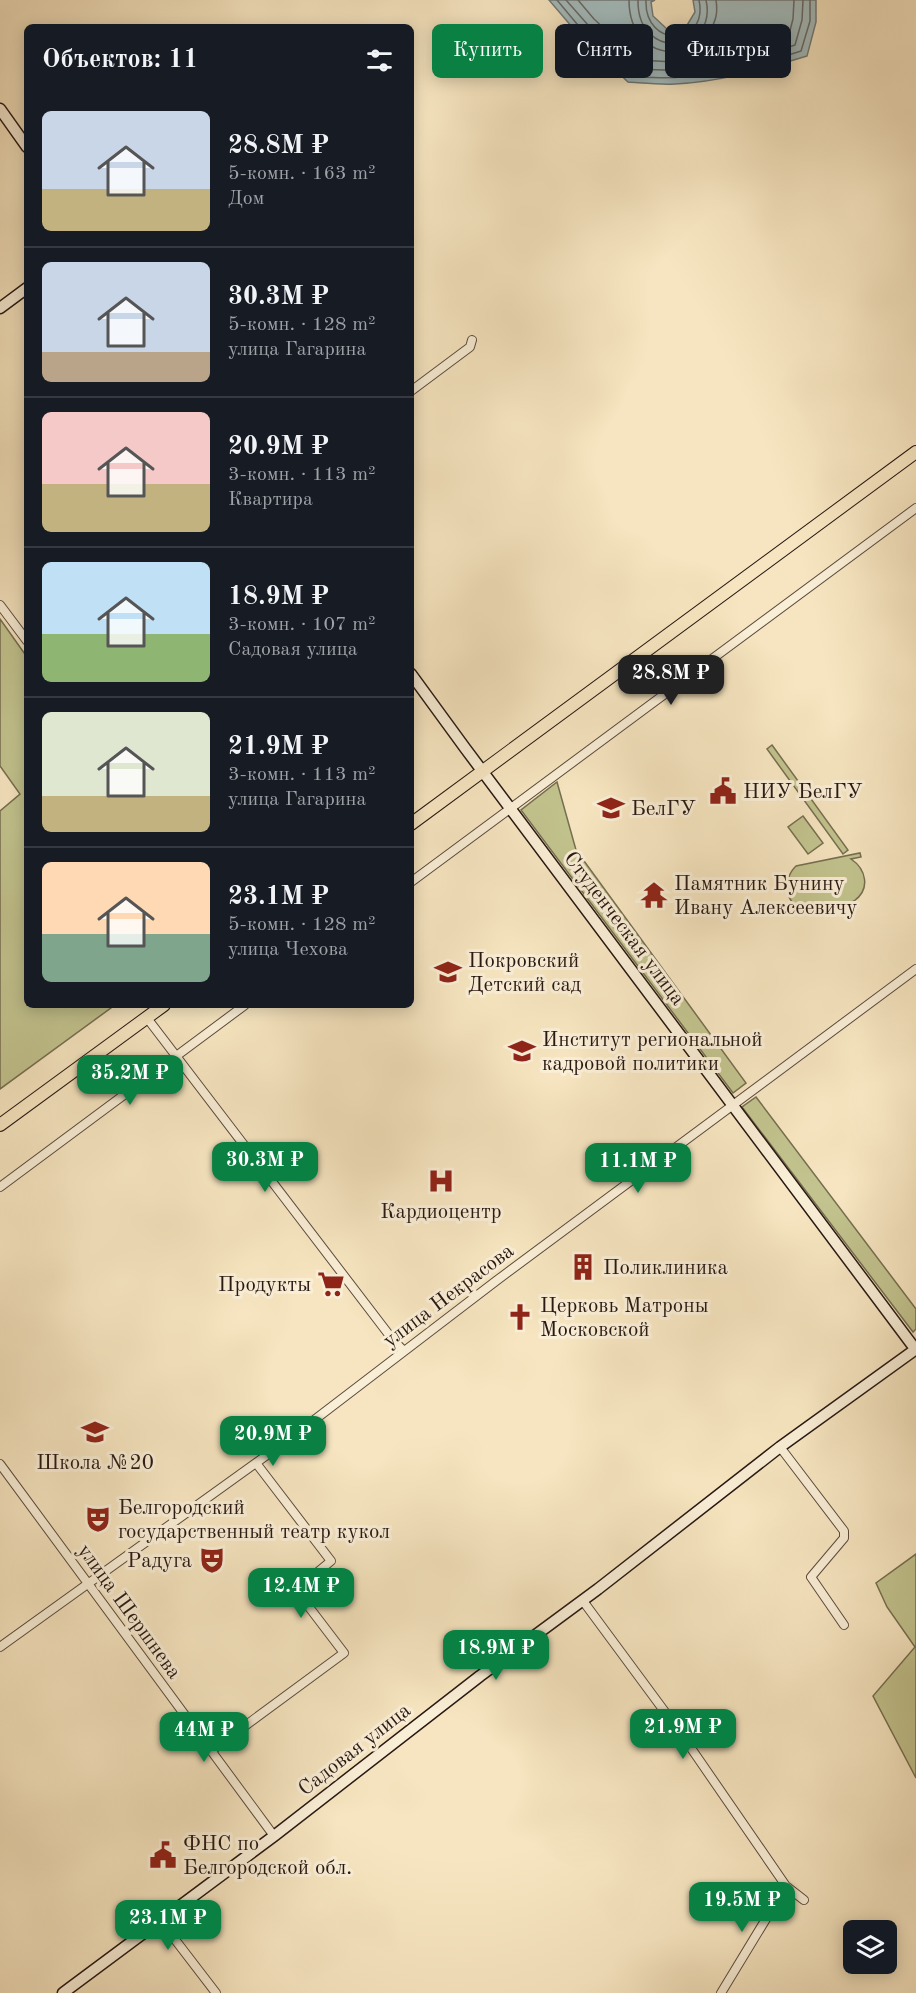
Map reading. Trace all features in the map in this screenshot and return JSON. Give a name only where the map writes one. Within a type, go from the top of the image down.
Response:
[{"type":"main road","points":[[0,109],[24,143]]},
{"type":"main road","points":[[0,308],[24,290]]},
{"type":"main road","points":[[414,822],[916,452]]},
{"type":"main road","name":"Студенческая улица","points":[[414,678],[916,1349]]},
{"type":"main road","points":[[0,1125],[160,1008]]},
{"type":"main road","name":"Садовая улица","points":[[63,1993],[274,1836],[780,1447],[916,1349]]},
{"type":"street","points":[[414,389],[470,347],[472,340]]},
{"type":"street","points":[[414,880],[916,508]]},
{"type":"street","points":[[0,605],[24,637]]},
{"type":"street","name":"улица Некрасова","points":[[0,1647],[256,1463],[916,969]]},
{"type":"street","points":[[0,1187],[241,1008]]},
{"type":"street","points":[[147,1018],[393,1340],[404,1351]]},
{"type":"street","points":[[780,1447],[844,1531],[844,1538],[811,1577],[844,1625]]},
{"type":"street","points":[[211,1751],[344,1653],[296,1590],[331,1561],[256,1463]]},
{"type":"street","name":"улица Шершнева","points":[[0,1464],[274,1836]]},
{"type":"street","points":[[583,1600],[682,1735],[786,1886],[804,1900]]},
{"type":"street","points":[[721,1993],[786,1886]]},
{"type":"street","points":[[160,1920],[216,1993]]},
{"type":"green space","points":[[0,619],[24,653],[24,1008],[111,1008],[0,1089],[0,811],[20,794],[0,766]]},
{"type":"green space","points":[[772,745],[848,850],[843,854],[767,749]]},
{"type":"green space","points":[[557,782],[576,850],[746,1083],[733,1093],[521,810]]},
{"type":"green space","points":[[803,816],[823,843],[808,854],[788,827]]},
{"type":"green space","points":[[860,853],[861,857],[851,859],[860,868],[864,879],[863,891],[854,901],[818,910],[799,908],[794,904],[787,885],[796,866]]},
{"type":"green space","points":[[756,1097],[916,1309],[916,1329],[913,1332],[742,1107]]},
{"type":"green space","points":[[916,1554],[916,1778],[873,1696],[915,1647],[887,1607],[876,1583]]},
{"type":"water","points":[[549,0],[655,0],[651,2],[653,16],[665,27],[665,78],[725,78],[669,84],[628,82],[624,78],[653,78],[653,24],[569,24]]},
{"type":"water","points":[[693,0],[816,0],[816,22],[807,56],[791,61],[791,24],[688,24],[695,12]]},
{"type":"place","name":"НИУ БелГУ","points":[[723,791]]},
{"type":"place","name":"БелГУ","points":[[611,808]]},
{"type":"place","name":"Памятник Бунину Ивану Алексеевичу","points":[[654,895]]},
{"type":"place","name":"Покровский Детский сад","points":[[448,972]]},
{"type":"place","name":"Институт региональной кадровой политики","points":[[522,1051]]},
{"type":"place","name":"Кардиоцентр","points":[[441,1181]]},
{"type":"place","name":"Поликлиника","points":[[583,1267]]},
{"type":"place","name":"Продукты","points":[[331,1284]]},
{"type":"place","name":"Церковь Матроны Московской","points":[[520,1317]]},
{"type":"place","name":"Школа №20","points":[[95,1432]]},
{"type":"place","name":"Белгородский государственный театр кукол","points":[[98,1519]]},
{"type":"place","name":"Радуга","points":[[212,1560]]},
{"type":"place","name":"ФНС по Белгородской обл.","points":[[163,1855]]}]
